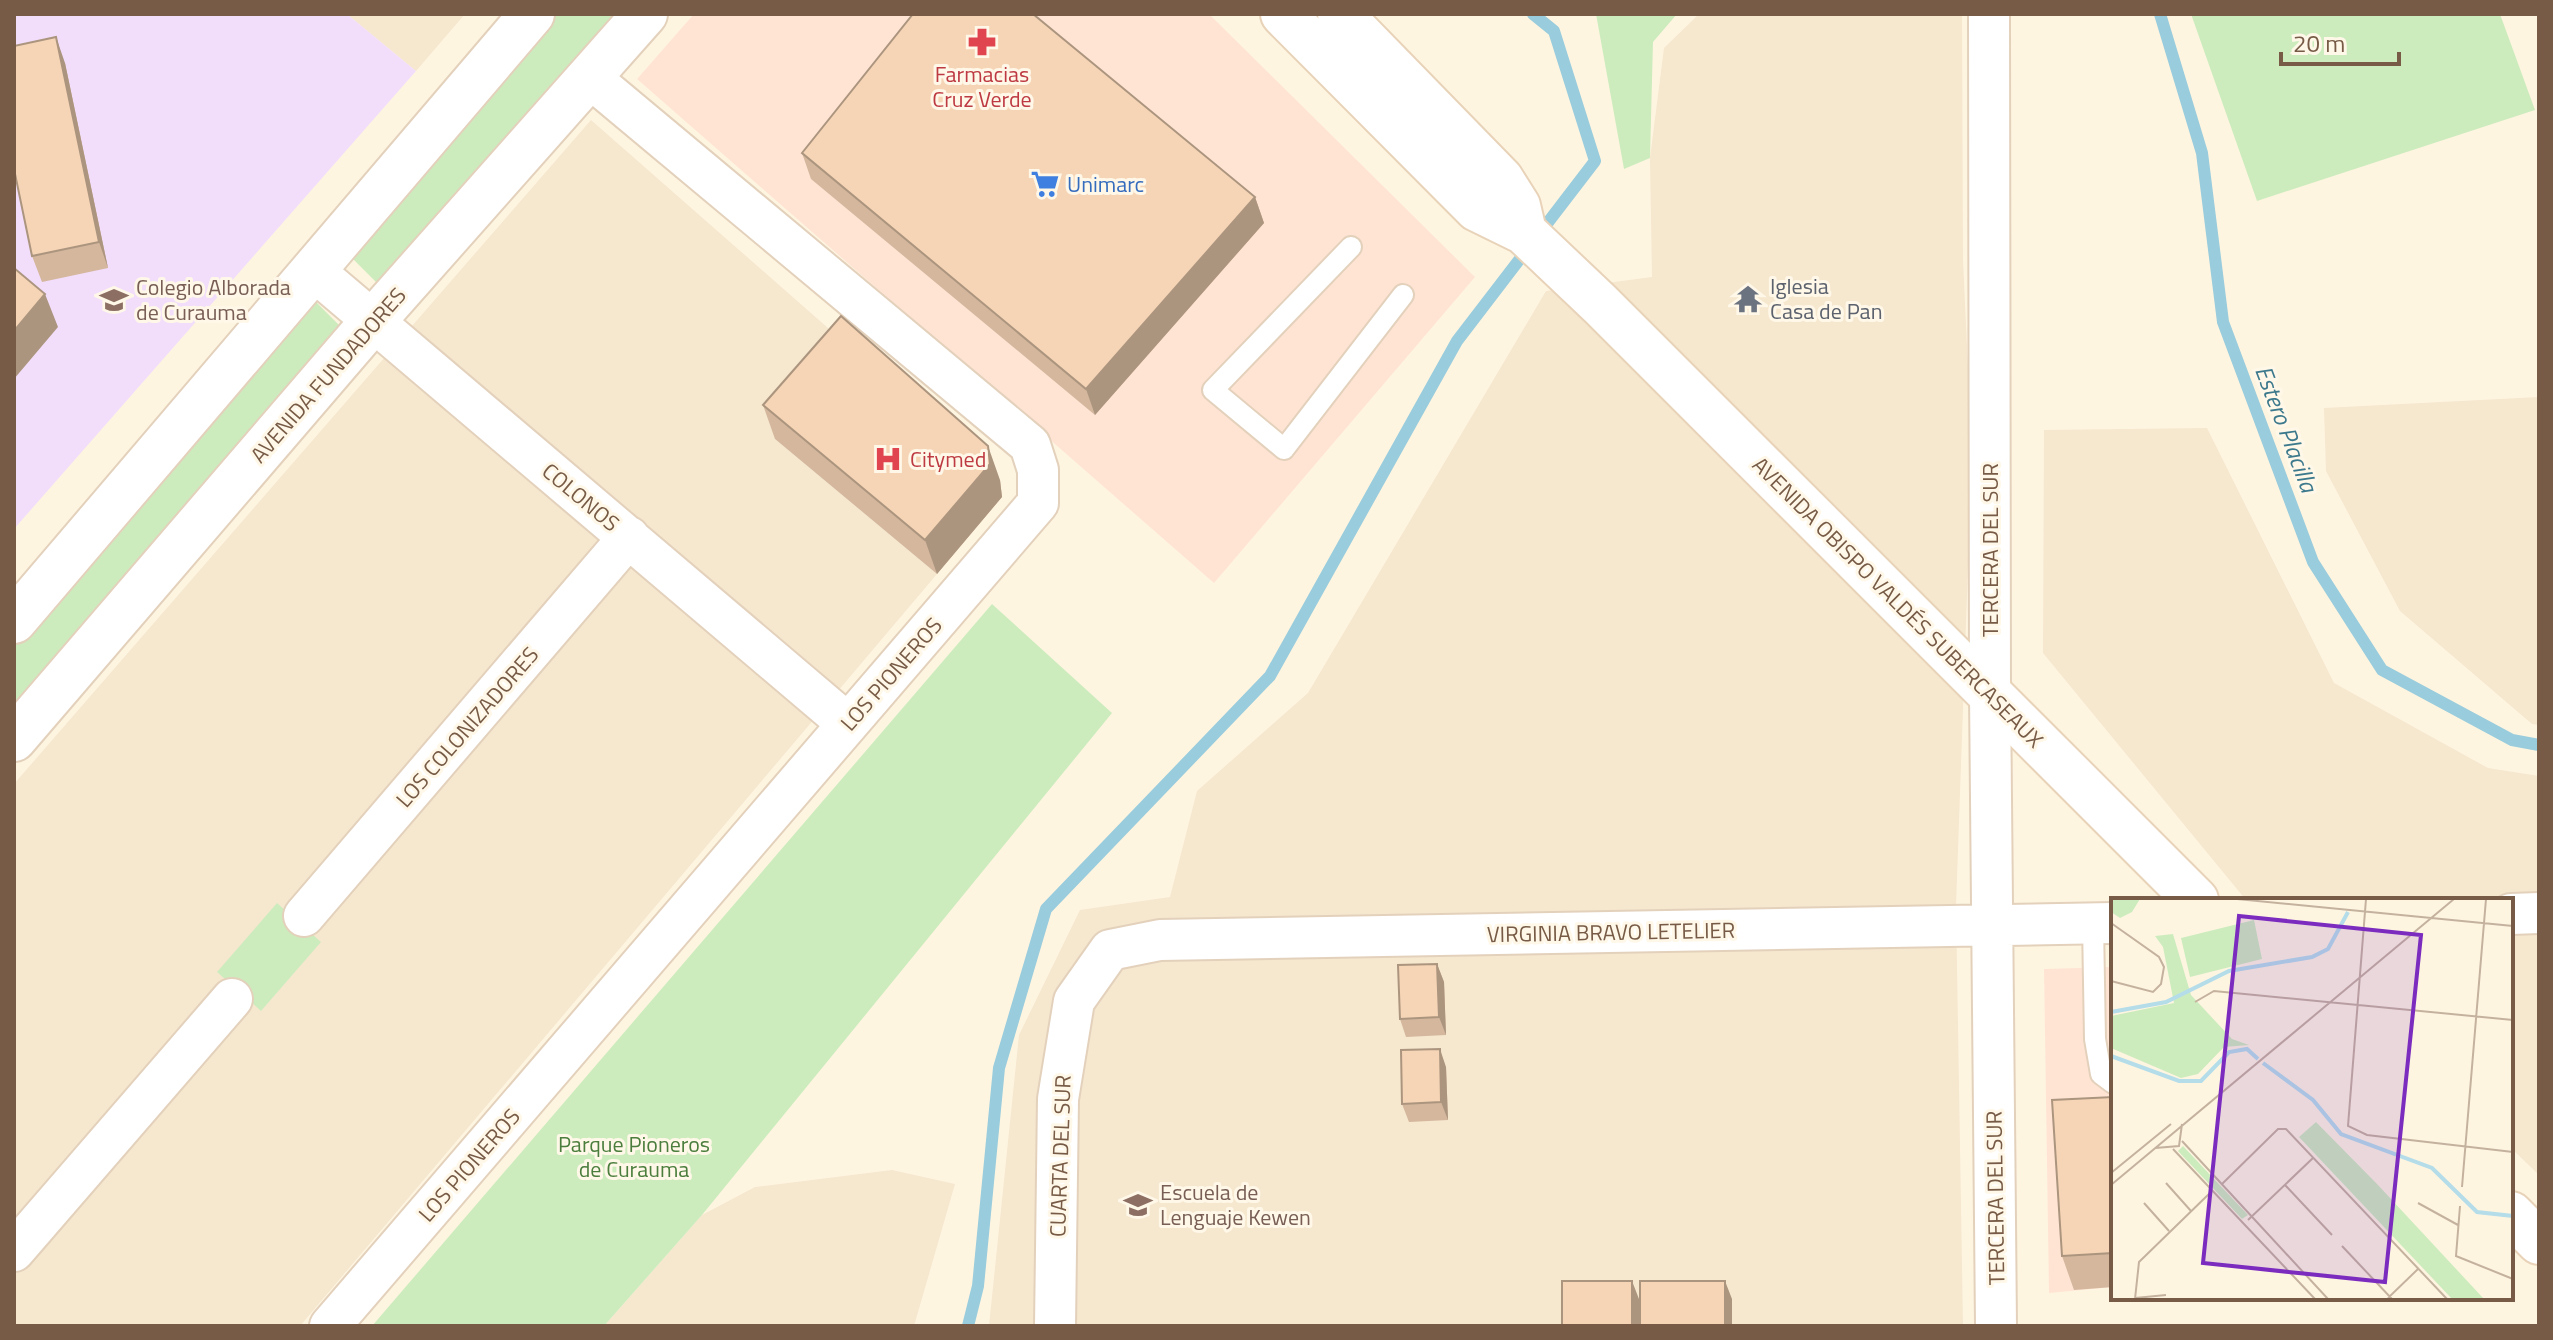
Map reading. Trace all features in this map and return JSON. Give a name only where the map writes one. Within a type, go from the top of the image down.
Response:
[{"type":"street","points":[[14,621],[532,14]]},
{"type":"street","name":"AVENIDA FUNDADORES","points":[[14,739],[373,321],[645,14]]},
{"type":"street","points":[[1283,14],[1477,209],[1524,232]]},
{"type":"street","points":[[1340,14],[1501,179],[1518,206],[1524,232]]},
{"type":"street","name":"TERCERA DEL SUR","points":[[1989,14],[1990,693],[1996,1326]]},
{"type":"street","name":"LOS PIONEROS","points":[[330,1326],[1038,503],[1038,470],[1030,445],[588,76]]},
{"type":"street","name":"AVENIDA OBISPO VALDÉS SUBERCASEAUX","points":[[1524,232],[1600,304],[2194,898]]},
{"type":"street","name":"COLONOS","points":[[313,270],[848,724]]},
{"type":"street","name":"LOS COLONIZADORES","points":[[304,916],[629,537]]},
{"type":"street","points":[[2513,914],[2539,913]]},
{"type":"street","name":"VIRGINIA BRAVO LETELIER","points":[[1110,950],[1160,940],[2103,923]]},
{"type":"street","name":"CUARTA DEL SUR","points":[[1055,1326],[1058,1099],[1074,1001],[1110,950]]},
{"type":"street","points":[[14,1251],[232,999]]},
{"type":"street","points":[[2513,1216],[2539,1242]]},
{"type":"lane","points":[[1351,247],[1213,390],[1284,449],[1403,295]]},
{"type":"lane","points":[[2103,923],[2104,1016],[2095,1039],[2101,1074],[2111,1082]]},
{"type":"shaded area","name":"Colegio Alborada de Curauma","points":[[14,14],[347,14],[416,71],[14,529]]},
{"type":"shaded area","points":[[347,14],[465,14],[416,71]]},
{"type":"shaded area","points":[[694,14],[1209,14],[1475,277],[1214,583],[637,79]]},
{"type":"shaded area","points":[[1699,14],[1962,14],[1963,260],[1972,454],[1956,906],[1963,1326],[989,1326],[1019,1035],[1080,910],[1170,897],[1197,791],[1308,693],[1546,291],[1652,277],[1650,158],[1664,48]]},
{"type":"shaded area","points":[[591,120],[853,350],[775,439],[937,574],[300,1326],[14,1326],[14,784]]},
{"type":"shaded area","points":[[2539,397],[2539,725],[2532,724],[2400,611],[2326,471],[2324,408]]},
{"type":"shaded area","points":[[2207,428],[2334,683],[2488,768],[2539,776],[2539,1175],[2513,1150],[2513,898],[2244,898],[2043,653],[2044,430]]},
{"type":"shaded area","points":[[2111,967],[2111,1287],[2049,1293],[2044,969]]},
{"type":"shaded area","points":[[892,1170],[955,1184],[914,1326],[604,1326],[702,1215],[755,1187]]},
{"type":"green space","points":[[557,14],[623,14],[383,289],[348,254]]},
{"type":"green space","points":[[1596,14],[1677,14],[1653,42],[1650,158],[1624,169]]},
{"type":"green space","points":[[2191,14],[2500,14],[2535,110],[2257,201]]},
{"type":"green space","points":[[311,297],[346,332],[14,714],[14,637]]},
{"type":"green space","name":"Parque Pioneros de Curauma","points":[[992,604],[1112,713],[702,1215],[604,1326],[372,1326]]},
{"type":"green space","points":[[277,903],[321,942],[261,1011],[217,972]]},
{"type":"building","points":[[913,14],[1033,14],[1255,197],[1086,389],[802,153]]},
{"type":"building","points":[[56,37],[99,242],[32,256],[14,169],[14,46]]},
{"type":"building","points":[[14,268],[45,294],[14,331]]},
{"type":"building","name":"Citymed","points":[[841,316],[988,446],[990,464],[925,540],[763,405]]},
{"type":"building","points":[[1437,964],[1439,1017],[1400,1019],[1398,965]]},
{"type":"building","points":[[1440,1049],[1441,1102],[1402,1104],[1401,1050]]},
{"type":"building","points":[[2111,1097],[2111,1253],[2062,1256],[2052,1100]]},
{"type":"building","points":[[1562,1281],[1632,1281],[1632,1326],[1562,1326]]},
{"type":"building","points":[[1640,1281],[1725,1281],[1725,1326],[1640,1326]]},
{"type":"waterway","points":[[968,1326],[978,1286],[999,1068],[1046,909],[1270,676],[1457,341],[1595,161],[1554,31],[1533,14]]},
{"type":"waterway","name":"Estero Placilla","points":[[2160,14],[2202,153],[2223,322],[2313,562],[2382,670],[2512,740],[2539,745]]},
{"type":"place","name":"Farmacias Cruz Verde","points":[[982,42]]},
{"type":"place","name":"Unimarc","points":[[1045,184]]},
{"type":"place","name":"Iglesia Casa de Pan","points":[[1748,299]]},
{"type":"place","name":"Colegio Alborada de Curauma","points":[[114,300]]},
{"type":"place","name":"Citymed","points":[[888,459]]},
{"type":"place","name":"Escuela de Lenguaje Kewen","points":[[1138,1205]]}]
